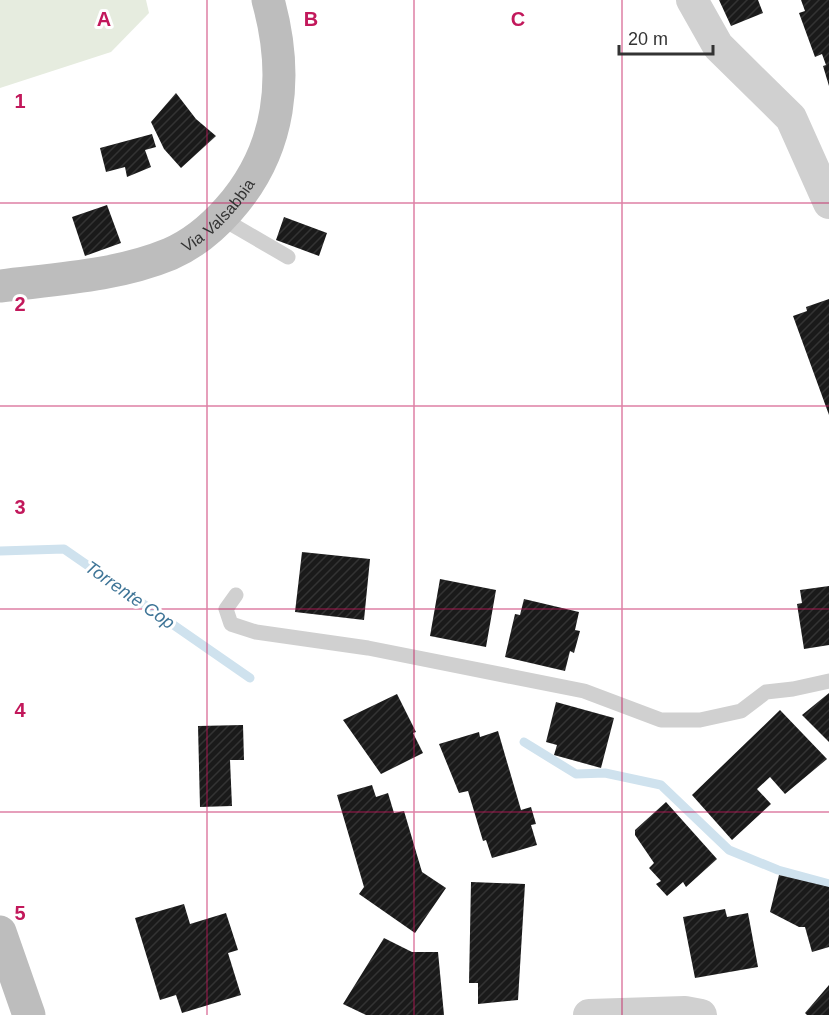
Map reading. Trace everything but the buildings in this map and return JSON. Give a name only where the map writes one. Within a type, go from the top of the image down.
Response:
[{"type":"main road","name":"Via Valsabbia","points":[[0,286],[115,272],[143,264],[191,243],[221,218],[255,176],[266,153],[274,127],[280,92],[280,59],[268,0]]},
{"type":"main road","points":[[0,932],[29,1015]]},
{"type":"street","points":[[692,0],[718,46],[791,118],[829,203]]},
{"type":"street","points":[[589,1015],[685,1012],[701,1015]]},
{"type":"lane","points":[[221,218],[288,257]]},
{"type":"lane","points":[[236,595],[226,609],[231,624],[256,632],[368,648],[584,691],[662,720],[700,720],[741,711],[766,692],[829,681]]},
{"type":"shaded area","points":[[0,0],[146,0],[149,13],[111,52],[0,88]]},
{"type":"waterway","name":"Torrente Cop","points":[[0,551],[64,549],[250,678]]},
{"type":"waterway","name":"Torrente Cop","points":[[524,742],[576,774],[605,773],[661,785],[729,850],[778,870],[829,884]]}]
